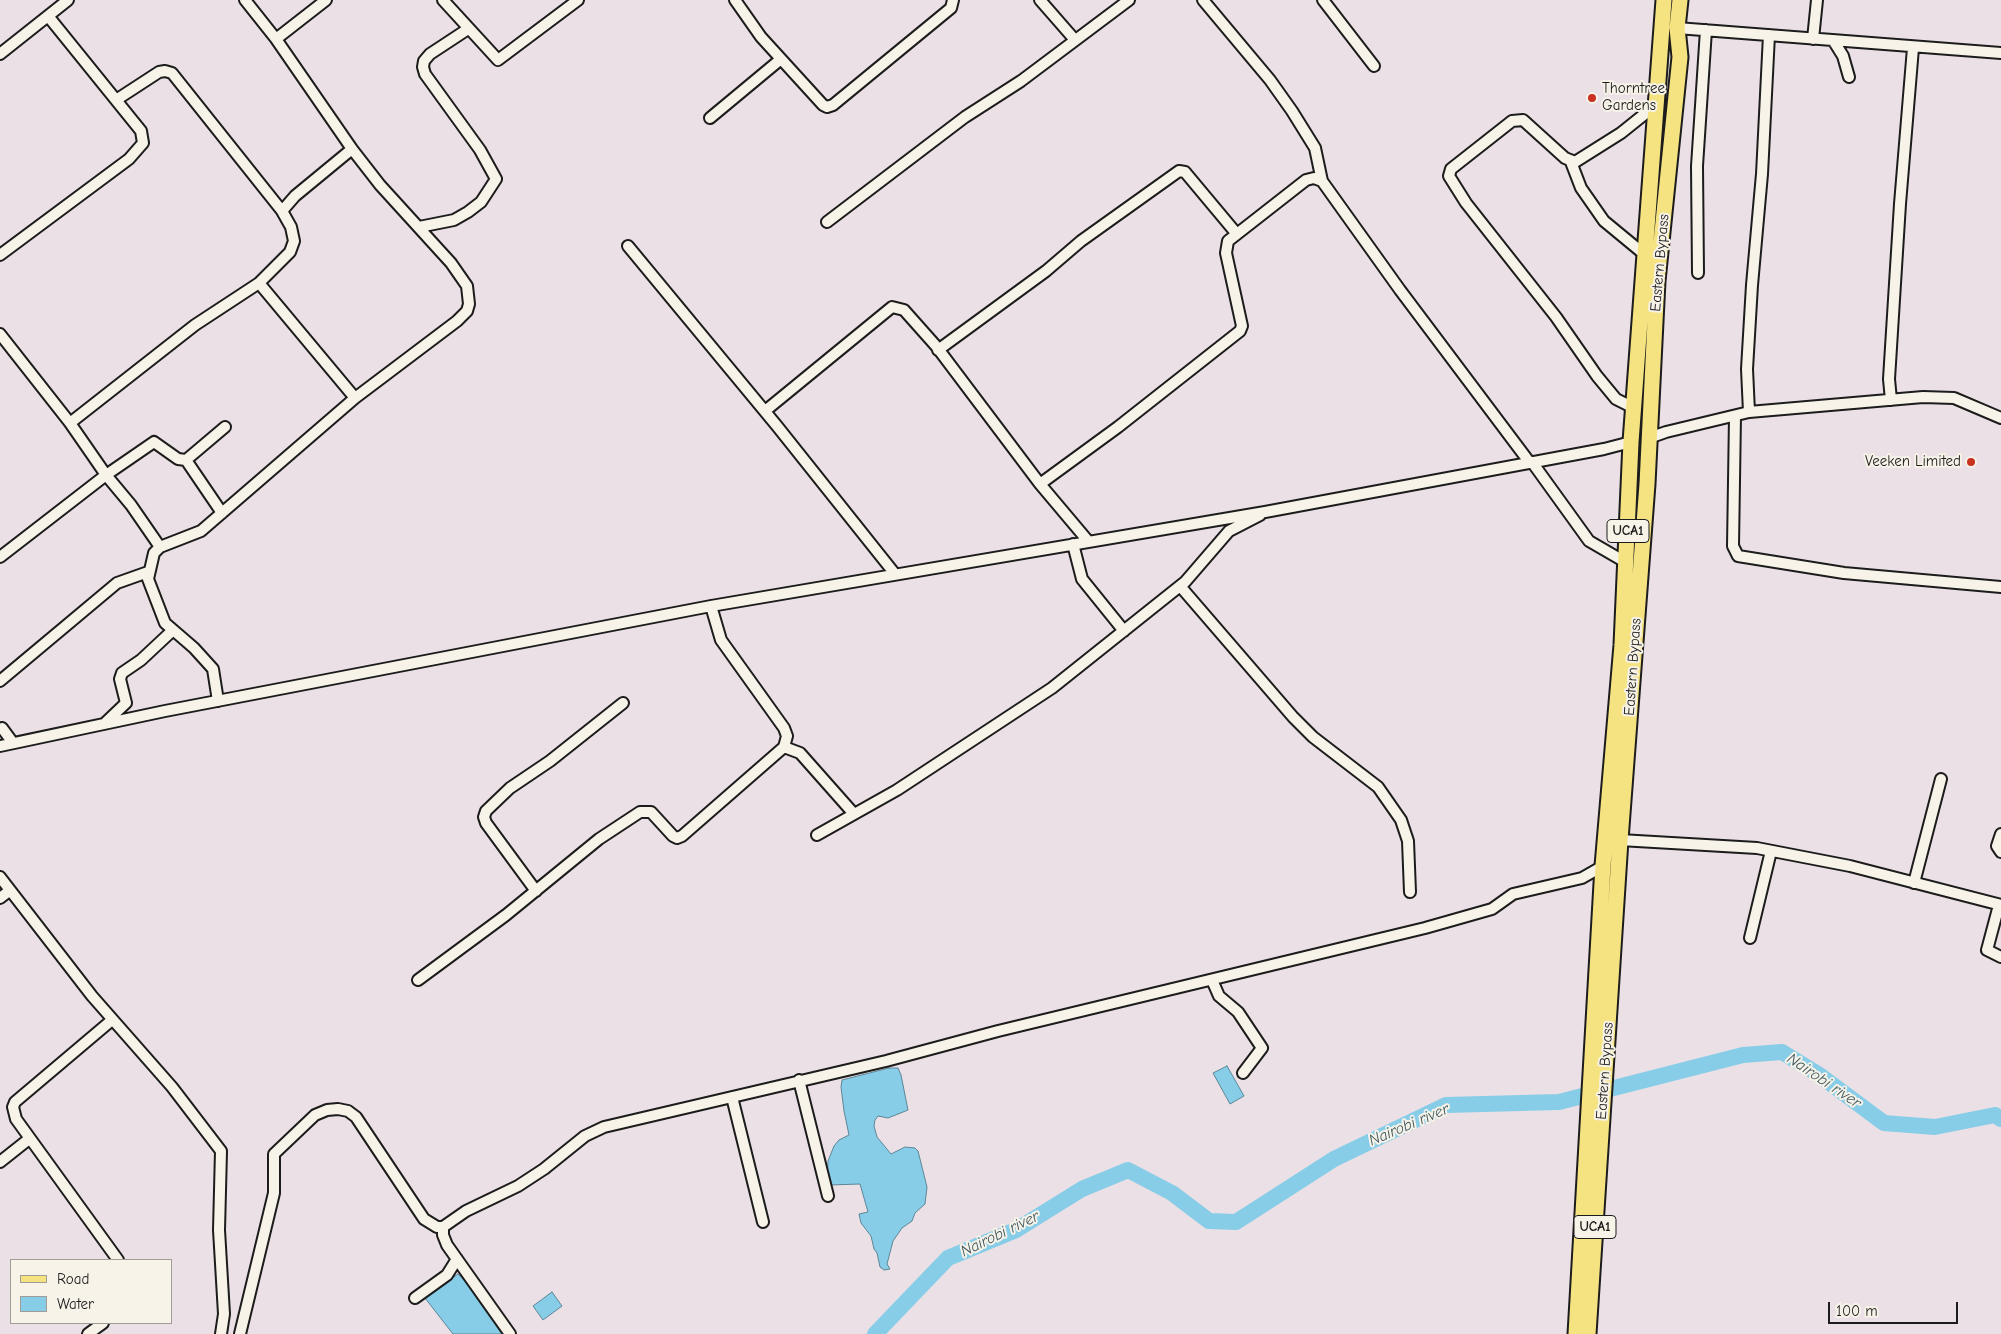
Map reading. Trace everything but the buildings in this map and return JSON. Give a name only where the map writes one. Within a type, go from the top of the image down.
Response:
[{"type":"main road","name":"Eastern Bypass","points":[[1588,1334],[1596,1120],[1592,1062],[1603,866],[1627,564],[1631,442],[1664,0]]},
{"type":"main road","name":"Eastern Bypass","points":[[1576,1334],[1596,1120],[1606,1054],[1649,438],[1657,281],[1680,56],[1677,28],[1680,0]]},
{"type":"street","points":[[0,54],[68,0]]},
{"type":"street","points":[[218,701],[213,669],[194,648],[165,623],[148,579],[148,572],[154,553],[160,547],[201,531],[355,398],[457,321],[467,312],[469,296],[467,286],[451,263],[380,185],[352,149],[276,39],[245,0]]},
{"type":"street","points":[[276,39],[326,0]]},
{"type":"street","points":[[443,0],[498,60],[578,0]]},
{"type":"street","points":[[735,0],[744,15],[780,59],[827,107],[833,105],[951,8],[953,0]]},
{"type":"street","points":[[1040,0],[1075,40]]},
{"type":"street","points":[[827,222],[964,117],[1021,81],[1129,0]]},
{"type":"street","points":[[1203,0],[1270,80],[1292,111],[1314,148],[1322,181],[1400,290],[1589,541],[1627,564]]},
{"type":"street","points":[[1323,0],[1374,66]]},
{"type":"street","points":[[1813,39],[1817,0]]},
{"type":"street","points":[[0,255],[129,159],[143,143],[141,131],[48,16]]},
{"type":"street","points":[[1677,28],[1913,48],[2001,53]]},
{"type":"street","points":[[419,227],[431,223],[454,220],[468,212],[481,202],[496,179],[480,150],[425,74],[423,67],[430,54],[468,29]]},
{"type":"street","points":[[1698,273],[1697,166],[1706,30]]},
{"type":"street","points":[[1749,412],[1747,369],[1752,285],[1762,182],[1769,35]]},
{"type":"street","points":[[1833,40],[1843,56],[1849,77]]},
{"type":"street","points":[[1891,400],[1889,378],[1900,204],[1913,48]]},
{"type":"street","points":[[710,118],[780,59]]},
{"type":"street","points":[[70,423],[195,325],[259,283],[294,247],[292,228],[282,210],[172,73],[158,72],[116,100]]},
{"type":"street","points":[[1571,162],[1581,160],[1656,105]]},
{"type":"street","points":[[1634,408],[1616,399],[1597,376],[1556,317],[1460,195],[1448,176],[1451,169],[1512,121],[1523,120],[1571,162],[1581,188],[1604,221],[1644,254]]},
{"type":"street","points":[[282,210],[295,196],[352,149]]},
{"type":"street","points":[[938,350],[1046,271],[1081,241],[1179,171],[1185,172],[1236,233]]},
{"type":"street","points":[[1040,484],[1118,427],[1240,331],[1242,326],[1226,253],[1228,241],[1306,180],[1314,178],[1322,181]]},
{"type":"street","points":[[628,246],[765,411],[895,574]]},
{"type":"street","points":[[259,283],[355,398]]},
{"type":"street","points":[[765,411],[892,307],[904,310],[938,350],[1040,484],[1088,541]]},
{"type":"street","points":[[0,334],[70,423],[160,547]]},
{"type":"street","points":[[1649,438],[1749,412],[1923,397],[1954,398],[2001,418]]},
{"type":"street","points":[[1735,416],[1734,546],[1738,556],[1844,573],[2001,587]]},
{"type":"street","points":[[0,557],[106,475],[154,442],[178,459],[186,460],[225,427]]},
{"type":"street","points":[[0,746],[218,701],[711,606],[1265,512],[1604,450],[1631,442]]},
{"type":"street","points":[[186,460],[222,513]]},
{"type":"street","points":[[817,834],[897,790],[970,744],[1052,688],[1196,572],[1229,531],[1265,512]]},
{"type":"street","points":[[1074,544],[1082,579],[1124,631]]},
{"type":"street","points":[[0,681],[116,583],[148,572]]},
{"type":"street","points":[[1180,586],[1293,717],[1313,737],[1378,787],[1401,820],[1408,842],[1410,892]]},
{"type":"street","points":[[418,980],[536,891],[598,839],[640,812],[646,810],[651,812],[673,836],[677,838],[682,836],[784,747],[787,736],[784,728],[721,640],[711,606]]},
{"type":"street","points":[[104,724],[126,703],[120,679],[122,672],[141,660],[172,631]]},
{"type":"street","points":[[536,891],[486,823],[484,817],[486,811],[510,788],[550,761],[622,703]]},
{"type":"street","points":[[1,729],[13,743]]},
{"type":"street","points":[[784,747],[800,753],[854,814]]},
{"type":"street","points":[[1914,883],[1940,779]]},
{"type":"street","points":[[2001,834],[1997,846],[2001,852]]},
{"type":"street","points":[[1620,840],[1683,842],[1771,851],[1850,866],[2000,905],[1987,950],[2001,957]]},
{"type":"street","points":[[1750,938],[1771,851]]},
{"type":"street","points":[[240,1334],[274,1192],[274,1154],[315,1115],[327,1110],[338,1109],[348,1111],[356,1117],[419,1213],[431,1224],[443,1227],[466,1211],[518,1186],[544,1169],[584,1136],[604,1127],[886,1061],[998,1031],[1473,915],[1492,909],[1513,894],[1582,878],[1603,866]]},
{"type":"street","points":[[0,877],[9,891],[112,1020],[172,1087],[221,1151],[219,1230],[224,1314],[221,1334]]},
{"type":"street","points":[[0,898],[9,891]]},
{"type":"street","points":[[1212,980],[1219,996],[1238,1012],[1262,1048],[1243,1073]]},
{"type":"street","points":[[112,1020],[15,1102],[13,1107],[16,1119],[29,1139],[117,1259]]},
{"type":"street","points":[[799,1080],[828,1196]]},
{"type":"street","points":[[732,1097],[763,1222]]},
{"type":"street","points":[[0,1162],[29,1139]]},
{"type":"street","points":[[443,1227],[443,1235],[457,1260],[510,1334]]},
{"type":"street","points":[[414,1298],[447,1275],[457,1260]]},
{"type":"street","points":[[88,1334],[102,1324]]},
{"type":"water","points":[[1227,1066],[1244,1096],[1230,1104],[1213,1073]]},
{"type":"water","points":[[889,1068],[898,1068],[908,1110],[888,1118],[878,1116],[874,1126],[877,1137],[891,1154],[905,1147],[915,1148],[918,1151],[927,1187],[925,1204],[915,1213],[912,1221],[902,1228],[893,1241],[887,1264],[890,1269],[884,1270],[880,1267],[871,1236],[861,1223],[859,1214],[868,1212],[860,1184],[829,1185],[827,1181],[828,1161],[834,1146],[839,1140],[849,1135],[844,1111],[842,1080]]},
{"type":"water","points":[[458,1274],[481,1298],[505,1334],[453,1334],[425,1298]]},
{"type":"water","points":[[552,1292],[562,1306],[543,1320],[533,1306]]},
{"type":"waterway","name":"Nairobi river","points":[[875,1334],[948,1258],[1016,1230],[1082,1189],[1128,1170],[1172,1193],[1209,1221],[1236,1222],[1334,1159],[1446,1105],[1559,1102],[1743,1055],[1782,1052],[1818,1074],[1884,1123],[1935,1127],[1995,1115],[2001,1119]]},
{"type":"place","name":"Thorntree Gardens","points":[[1592,98]]},
{"type":"place","name":"Veeken Limited","points":[[1971,462]]}]
